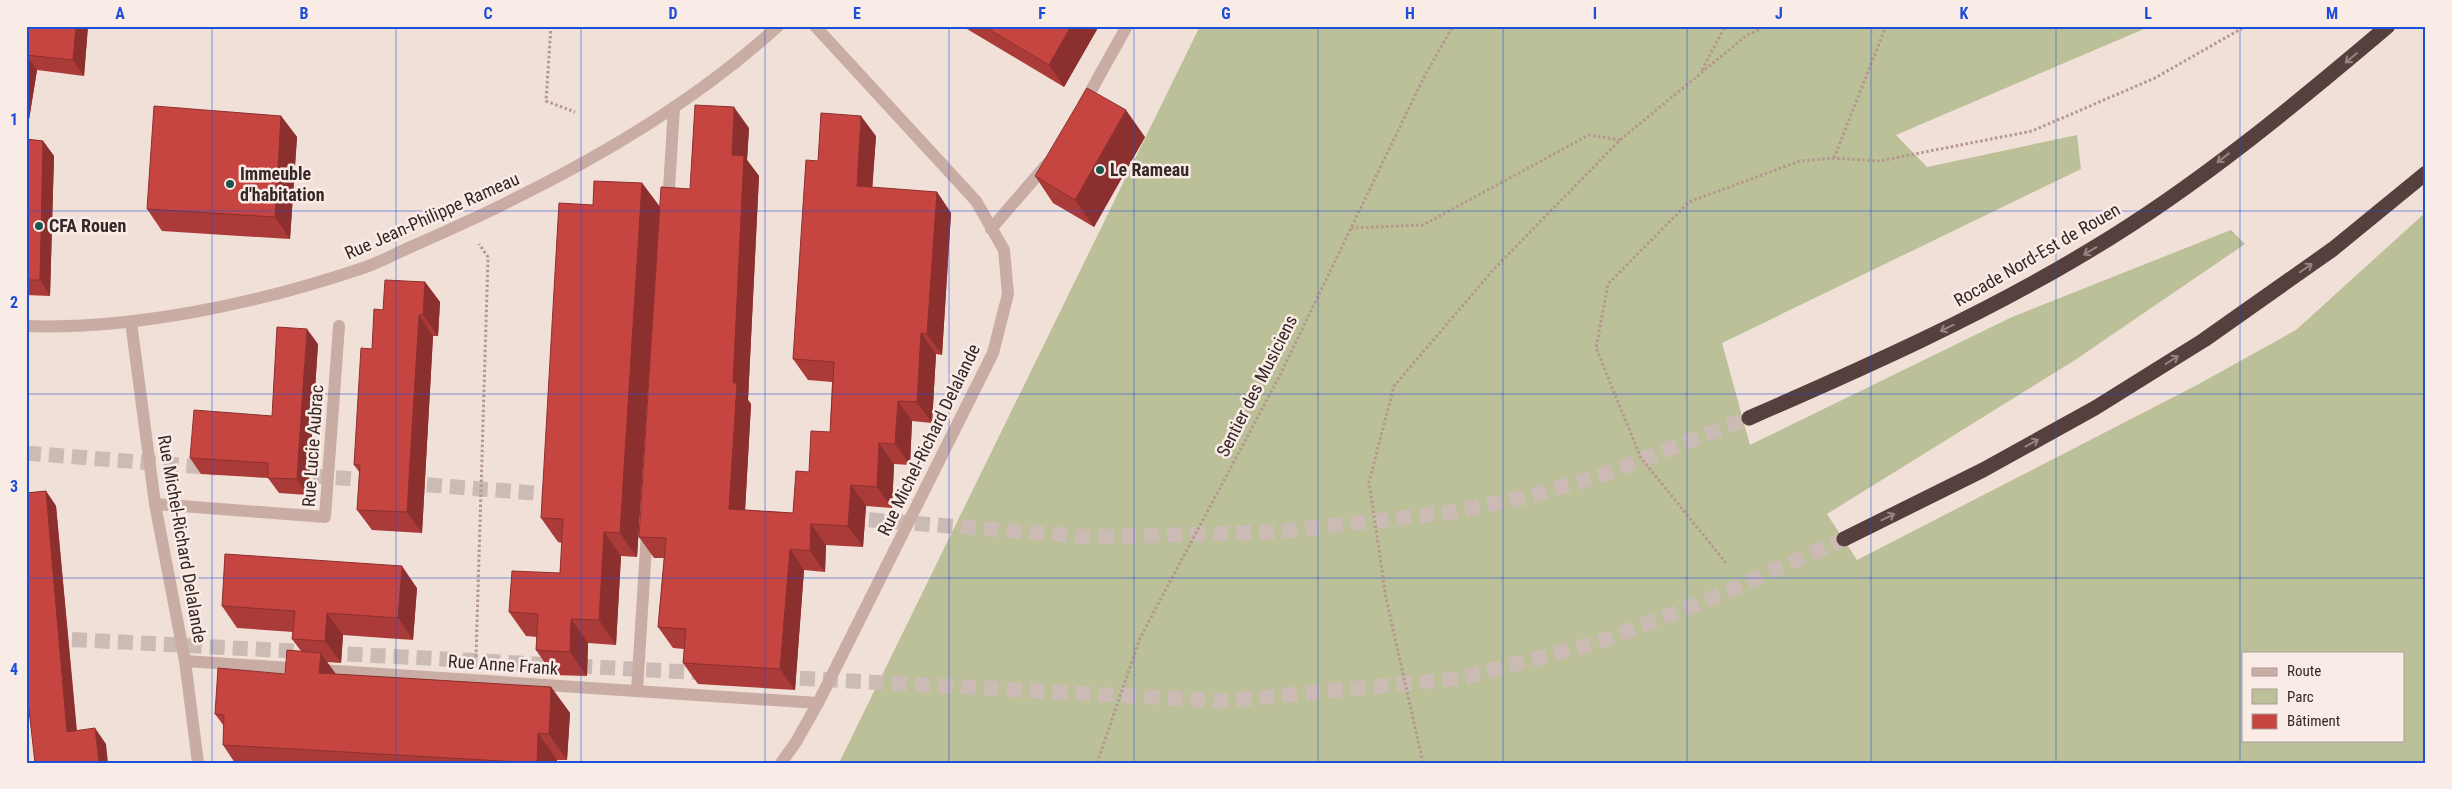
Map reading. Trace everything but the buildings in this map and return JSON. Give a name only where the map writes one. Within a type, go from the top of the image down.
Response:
[{"type":"highway","name":"Rocade Nord-Est de Rouen","points":[[1749,418],[1861,369],[1997,303],[2093,249],[2194,180],[2333,73],[2388,26]]},
{"type":"highway","points":[[1844,539],[1983,470],[2095,408],[2204,340],[2333,249],[2426,173]]},
{"type":"street","name":"Rue Jean-Philippe Rameau","points":[[26,326],[131,322],[245,301],[362,269],[466,223],[570,172],[674,107],[762,41],[778,26]]},
{"type":"street","name":"Rue Michel-Richard Delalande","points":[[780,763],[796,742],[818,703],[993,353],[1008,294],[1004,250],[976,201],[816,26]]},
{"type":"street","points":[[1075,120],[1127,26]]},
{"type":"street","points":[[667,216],[674,107]]},
{"type":"street","points":[[991,229],[1056,154]]},
{"type":"street","name":"Rue Michel-Richard Delalande","points":[[131,322],[155,504],[185,661],[198,763]]},
{"type":"street","name":"Rue Lucie Aubrac","points":[[155,504],[326,517],[339,326]]},
{"type":"street","points":[[636,691],[647,523]]},
{"type":"street","name":"Rue Anne Frank","points":[[185,661],[818,703]]},
{"type":"path","points":[[551,26],[546,101],[575,112]]},
{"type":"path","name":"Sentier des Musiciens","points":[[1097,763],[1140,638],[1278,380],[1424,77],[1453,26]]},
{"type":"path","points":[[1701,72],[1726,26]]},
{"type":"path","points":[[1423,763],[1386,598],[1369,482],[1394,386],[1493,270],[1620,140],[1747,35],[1766,26]]},
{"type":"path","points":[[1834,158],[1886,26]]},
{"type":"path","points":[[1726,563],[1641,458],[1596,348],[1608,284],[1689,202],[1800,161],[1834,158],[1879,161],[2032,131],[2155,78],[2246,26]]},
{"type":"path","points":[[1351,228],[1423,225],[1589,135],[1620,140]]},
{"type":"path","points":[[466,223],[488,257],[476,680]]},
{"type":"green space","points":[[1200,26],[2151,26],[1896,135],[1927,167],[2077,135],[2081,169],[1722,343],[1750,445],[2012,317],[2231,230],[2245,244],[2075,360],[1827,514],[1857,560],[2197,385],[2296,330],[2426,212],[2426,763],[839,763]]},
{"type":"tunnel","points":[[846,518],[1092,537],[1276,532],[1446,513],[1527,497],[1602,475],[1749,418]]},
{"type":"tunnel","points":[[26,453],[217,468]]},
{"type":"tunnel","points":[[290,474],[379,481]]},
{"type":"tunnel","points":[[404,483],[561,495]]},
{"type":"tunnel","points":[[777,677],[1226,701],[1462,678],[1599,642],[1698,604],[1844,539]]},
{"type":"tunnel","points":[[26,637],[709,673]]},
{"type":"place","name":"Le Rameau","points":[[1100,170]]},
{"type":"place","name":"Immeuble d'habitation","points":[[230,184]]},
{"type":"place","name":"CFA Rouen","points":[[39,226]]}]
